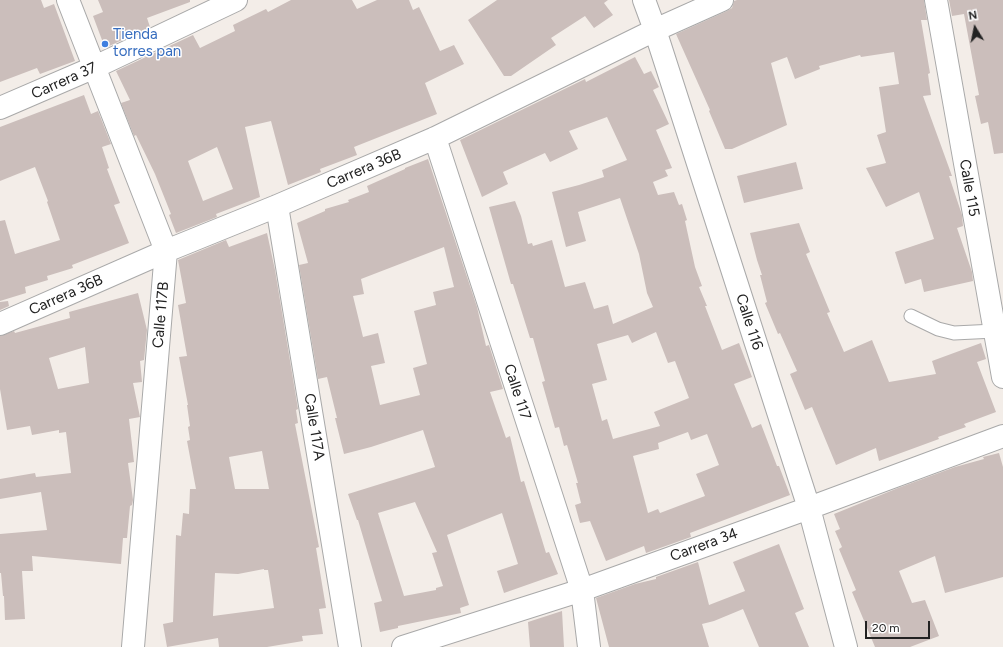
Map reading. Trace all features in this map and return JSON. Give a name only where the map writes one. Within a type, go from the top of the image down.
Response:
[{"type":"street","name":"Calle 117B","points":[[68,0],[166,251],[133,647]]},
{"type":"street","name":"Carrera 37","points":[[0,108],[95,67],[236,0]]},
{"type":"street","name":"Calle 116","points":[[644,0],[809,508],[846,647]]},
{"type":"street","name":"Carrera 36B","points":[[0,324],[166,251],[277,206],[435,138],[655,30],[722,0]]},
{"type":"street","name":"Calle 115","points":[[936,0],[1003,377]]},
{"type":"street","name":"Calle 117","points":[[435,138],[582,590],[589,647]]},
{"type":"street","name":"Calle 117A","points":[[277,206],[350,647]]},
{"type":"street","name":"Carrera 34","points":[[403,647],[582,590],[1003,436]]},
{"type":"lane","points":[[911,316],[938,329],[954,333],[995,331]]},
{"type":"building","points":[[0,0],[41,0],[44,8],[54,4],[75,61],[40,74],[37,68],[0,82]]},
{"type":"building","points":[[98,0],[190,0],[190,2],[147,18],[150,27],[105,48],[93,16],[103,12]]},
{"type":"building","points":[[291,0],[352,0],[357,9],[377,0],[409,0],[413,10],[419,7],[440,51],[454,45],[464,64],[425,83],[437,114],[354,147],[357,155],[320,169],[321,172],[288,185],[271,121],[245,127],[260,197],[216,214],[217,217],[176,233],[169,215],[171,214],[155,174],[136,135],[134,136],[121,103],[130,100],[116,71],[193,35],[200,48],[235,31],[233,25],[266,9],[268,12]],"holes":[[[217,147],[233,189],[203,201],[188,161]]]},
{"type":"building","points":[[497,0],[608,0],[604,3],[613,15],[594,28],[585,16],[551,38],[556,45],[511,76],[504,76],[468,20]]},
{"type":"building","points":[[924,0],[927,20],[921,20],[930,73],[928,74],[931,95],[923,96],[952,176],[949,176],[962,215],[963,226],[957,228],[972,272],[973,281],[924,292],[921,279],[905,284],[895,252],[934,239],[919,192],[886,207],[866,168],[886,163],[877,135],[886,132],[879,87],[899,84],[894,52],[861,57],[860,55],[819,66],[820,69],[795,79],[787,57],[771,63],[787,125],[732,149],[725,149],[709,111],[710,110],[676,34],[727,11],[732,8],[734,1]]},
{"type":"building","points":[[949,0],[1003,0],[1003,153],[994,154],[988,122],[981,124],[975,96],[979,95],[964,14],[952,16]]},
{"type":"building","points":[[635,57],[644,74],[651,71],[659,87],[653,90],[669,124],[656,130],[672,168],[665,170],[668,176],[653,182],[658,195],[674,192],[679,205],[682,204],[687,220],[685,221],[695,267],[702,286],[699,287],[707,306],[705,306],[722,350],[739,343],[752,377],[734,384],[752,428],[761,424],[790,495],[690,533],[691,537],[646,553],[644,546],[606,561],[590,521],[580,523],[575,505],[581,503],[576,483],[578,483],[567,445],[564,446],[559,427],[555,428],[542,382],[545,381],[533,338],[530,338],[513,284],[511,284],[489,207],[515,201],[521,216],[528,244],[532,243],[533,246],[552,240],[565,287],[585,282],[594,309],[608,305],[613,324],[653,307],[647,293],[639,254],[620,198],[578,212],[586,241],[566,247],[552,192],[604,177],[602,170],[627,160],[607,117],[569,131],[578,149],[550,162],[545,153],[503,172],[508,184],[482,197],[460,140],[585,79],[586,82]],"holes":[[[656,332],[668,363],[675,361],[689,398],[654,412],[660,426],[613,439],[607,419],[602,421],[592,384],[607,380],[597,344],[628,335],[632,343]],[[688,432],[691,440],[707,434],[719,465],[696,474],[705,496],[660,513],[658,509],[648,513],[633,456],[659,449],[658,443]]]},
{"type":"building","points":[[84,95],[91,114],[98,111],[111,144],[102,147],[109,168],[107,169],[120,203],[114,205],[129,243],[72,265],[73,268],[47,276],[48,280],[25,287],[26,293],[0,301],[0,221],[5,220],[15,254],[60,240],[47,202],[48,201],[35,167],[0,181],[0,127]]},
{"type":"building","points":[[428,159],[477,307],[486,346],[489,345],[503,389],[490,392],[506,438],[510,436],[521,482],[524,481],[546,553],[549,552],[558,574],[504,593],[497,571],[518,564],[502,513],[447,535],[469,605],[460,608],[461,613],[398,626],[398,628],[380,632],[374,603],[382,601],[358,520],[348,494],[435,467],[423,430],[344,454],[327,377],[318,379],[299,265],[308,263],[297,223],[325,211],[325,209],[349,202],[348,200],[369,192],[367,186]],"holes":[[[444,247],[454,287],[433,292],[436,305],[414,311],[427,364],[413,368],[420,395],[380,405],[371,366],[385,363],[378,333],[363,337],[353,296],[364,294],[361,279]],[[415,502],[437,552],[432,553],[443,586],[436,588],[436,590],[404,596],[378,513]]]},
{"type":"building","points":[[796,162],[803,189],[744,203],[737,176]]},
{"type":"building","points":[[799,223],[810,252],[806,254],[830,312],[827,313],[844,352],[872,340],[889,382],[936,374],[932,361],[981,343],[986,359],[977,362],[996,412],[964,424],[966,427],[938,437],[939,439],[879,461],[876,448],[836,465],[812,407],[805,410],[790,374],[797,371],[780,333],[778,334],[765,303],[767,302],[760,275],[762,275],[750,233]]},
{"type":"building","points":[[267,233],[275,270],[298,409],[296,410],[298,423],[295,424],[319,547],[316,548],[326,608],[319,609],[323,634],[302,636],[303,641],[267,647],[219,647],[218,638],[167,647],[163,624],[173,622],[176,535],[181,536],[183,513],[189,514],[190,489],[196,489],[187,441],[190,440],[188,427],[190,426],[188,405],[179,357],[187,356],[178,305],[186,303],[178,260],[226,240],[229,247]],"holes":[[[262,451],[269,489],[235,489],[229,457]],[[264,569],[268,570],[274,608],[213,616],[215,573],[238,574]]]},
{"type":"building","points":[[138,293],[147,330],[144,360],[140,361],[142,382],[133,383],[140,417],[129,419],[134,462],[128,463],[133,500],[132,505],[130,506],[127,538],[123,538],[121,564],[32,556],[33,571],[22,571],[25,619],[5,620],[4,596],[0,573],[0,534],[47,530],[41,492],[0,499],[0,479],[35,473],[36,477],[71,473],[66,432],[59,433],[59,430],[32,435],[30,426],[7,430],[0,389],[0,336],[14,331],[15,333],[70,318],[69,312]],"holes":[[[85,347],[89,383],[58,389],[49,358]]]},
{"type":"building","points":[[8,301],[9,306],[0,310],[0,302]]},
{"type":"building","points":[[999,453],[1003,467],[1003,577],[945,593],[935,556],[899,571],[912,603],[925,600],[939,636],[910,647],[875,647],[852,592],[856,590],[839,549],[842,547],[835,531],[840,529],[834,514],[898,488],[955,467],[984,459],[983,457]]},
{"type":"building","points":[[779,544],[804,609],[795,613],[809,647],[759,647],[743,609],[714,621],[702,624],[709,647],[609,647],[596,598],[635,584],[656,579],[656,577],[698,562],[709,605],[745,591],[733,562]]},
{"type":"building","points":[[562,611],[564,647],[530,647],[528,622]]},
{"type":"place","name":"Tienda torres pan","points":[[105,44]]}]
